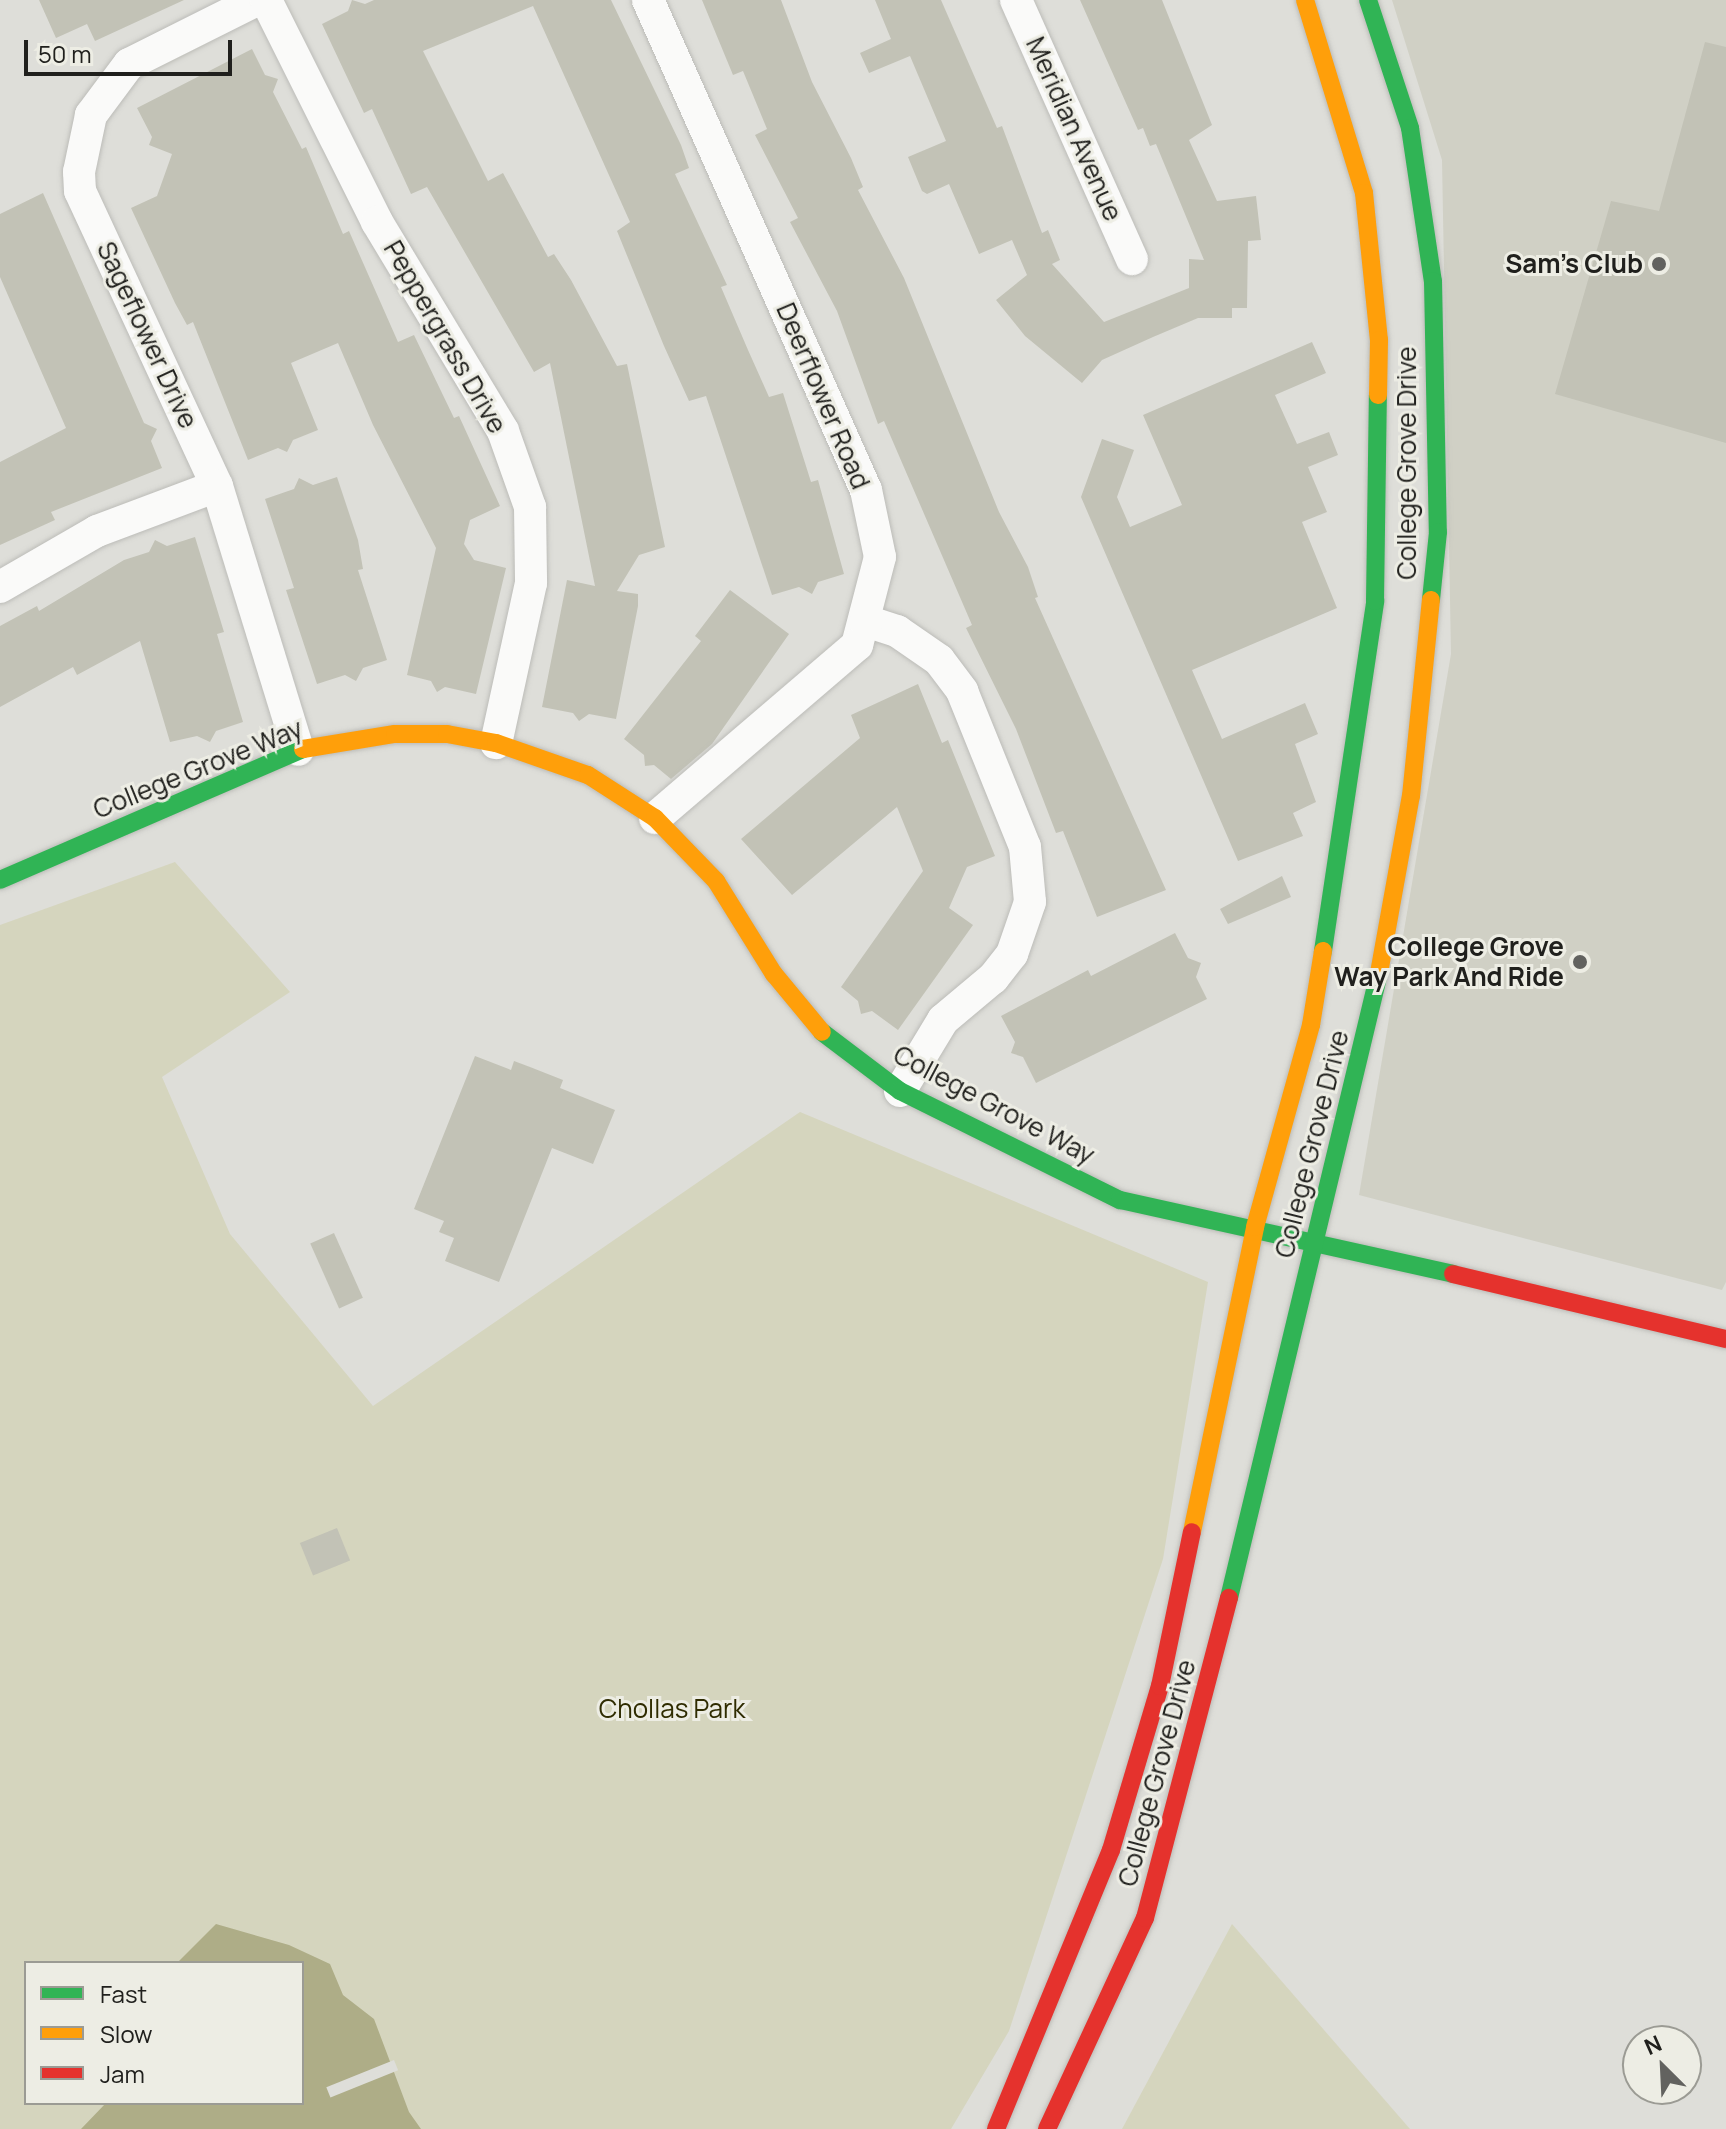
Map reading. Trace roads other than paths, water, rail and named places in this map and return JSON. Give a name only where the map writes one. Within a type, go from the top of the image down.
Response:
[{"type":"main road","name":"College Grove Drive","points":[[996,2129],[1111,1850],[1160,1686],[1255,1227],[1311,1025],[1366,669],[1375,601],[1379,340],[1364,193],[1305,0]]},
{"type":"main road","name":"College Grove Drive","points":[[1047,2129],[1145,1918],[1217,1650],[1378,981],[1394,896],[1423,683],[1438,532],[1433,281],[1410,128],[1368,0]]},
{"type":"main road","points":[[1376,476],[1397,509]]},
{"type":"main road","points":[[1402,657],[1407,669],[1423,683]]},
{"type":"main road","points":[[1366,669],[1383,688]]},
{"type":"main road","name":"College Grove Way","points":[[0,880],[298,750],[395,734],[447,734],[496,743],[588,775],[655,818],[716,881],[774,974],[830,1041],[900,1091],[1120,1200],[1255,1227],[1726,1339]]},
{"type":"main road","points":[[1381,851],[1394,896]]},
{"type":"main road","points":[[1633,1317],[1701,1314]]},
{"type":"street","name":"Sageflower Drive","points":[[257,0],[129,64],[101,96],[80,153],[80,191],[217,486],[298,750]]},
{"type":"street","name":"Peppergrass Drive","points":[[266,0],[377,222],[503,431],[530,507],[531,583],[496,743]]},
{"type":"street","name":"Deerflower Road","points":[[648,0],[866,490],[880,557],[866,621],[857,645],[655,818]]},
{"type":"street","name":"Meridian Avenue","points":[[1016,0],[1132,259]]},
{"type":"street","points":[[0,587],[97,531],[217,486]]},
{"type":"street","points":[[866,621],[897,631],[939,660],[962,691],[1025,847],[1030,902],[1012,954],[993,978],[943,1020],[900,1091]]},
{"type":"place","name":"Sam's Club","points":[[1659,264]]},
{"type":"place","name":"College Grove Way Park And Ride","points":[[1580,962]]},
{"type":"park label","name":"Chollas Park","points":[[672,1709]]}]
